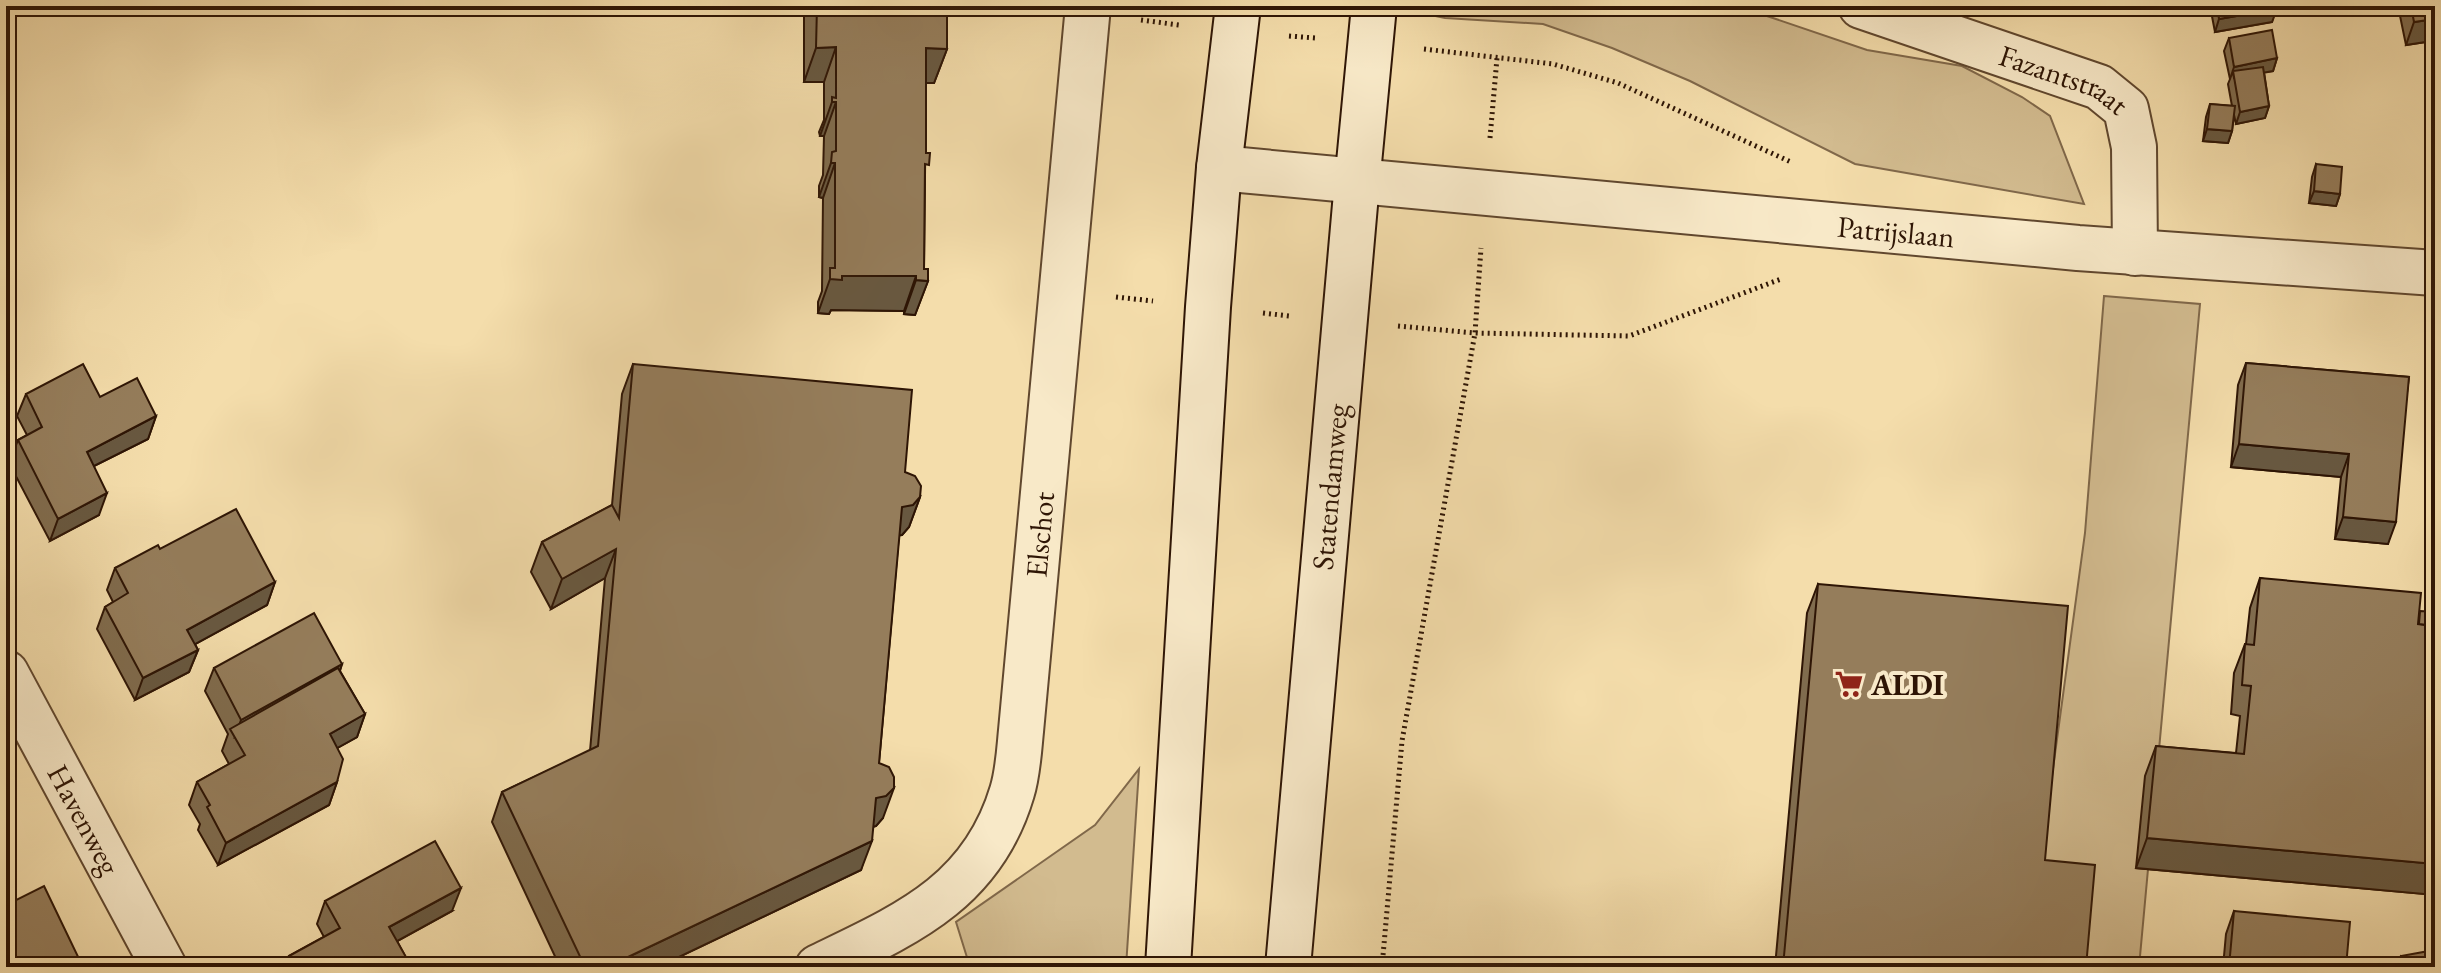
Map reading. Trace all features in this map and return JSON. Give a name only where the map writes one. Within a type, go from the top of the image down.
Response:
[{"type":"street","name":"Fazantstraat","points":[[1861,6],[2099,87],[2126,109],[2134,147],[2135,253]]},
{"type":"street","name":"Elschot","points":[[818,967],[920,916],[966,876],[995,835],[1013,791],[1064,291],[1088,10]]},
{"type":"street","points":[[1168,967],[1208,307],[1219,168],[1236,19]]},
{"type":"street","name":"Statendamweg","points":[[1288,967],[1320,574],[1372,25]]},
{"type":"street","name":"Patrijslaan","points":[[1219,168],[2135,253],[2435,273]]},
{"type":"street","name":"Havenweg","points":[[6,673],[164,967]]},
{"type":"path","points":[[1088,10],[1372,25],[1497,58],[1553,64],[1618,83],[1804,167]]},
{"type":"path","points":[[1382,967],[1402,741],[1475,333],[1497,58]]},
{"type":"path","points":[[1064,291],[1475,333],[1629,336],[1789,276]]},
{"type":"shaded area","points":[[1416,6],[1748,6],[1767,16],[1867,50],[1962,66],[2022,97],[2050,116],[2084,204],[1855,164],[1690,81],[1612,48],[1543,24],[1445,18],[1426,14]]},
{"type":"shaded area","points":[[2104,296],[2200,304],[2139,967],[2040,967],[2039,872],[2085,533]]},
{"type":"shaded area","points":[[1139,769],[1126,967],[970,967],[956,922],[1095,825]]},
{"type":"building","points":[[817,6],[947,6],[947,49],[926,48],[926,153],[930,153],[929,165],[925,164],[924,269],[928,269],[928,281],[916,280],[916,276],[842,276],[842,280],[830,279],[830,268],[835,268],[835,163],[831,163],[832,152],[836,151],[836,102],[832,102],[832,97],[836,98],[836,47],[816,48]]},
{"type":"building","points":[[2217,6],[2276,6],[2277,9],[2219,19]]},
{"type":"building","points":[[2411,6],[2435,6],[2435,19],[2414,22]]},
{"type":"building","points":[[2272,30],[2277,58],[2234,67],[2229,38]]},
{"type":"building","points":[[2263,67],[2269,106],[2240,112],[2233,71]]},
{"type":"building","points":[[2210,104],[2235,106],[2232,131],[2207,129]]},
{"type":"building","points":[[2316,164],[2342,167],[2340,194],[2314,191]]},
{"type":"building","points":[[2246,363],[2409,377],[2396,522],[2343,517],[2349,454],[2239,444]]},
{"type":"building","points":[[83,364],[100,397],[137,378],[156,416],[87,452],[107,493],[58,519],[18,440],[42,427],[26,394]]},
{"type":"building","points":[[633,364],[912,390],[905,472],[915,476],[921,486],[920,497],[913,505],[902,507],[879,763],[889,767],[894,777],[894,788],[886,796],[876,798],[872,841],[607,967],[585,967],[502,792],[598,746],[616,549],[562,579],[542,542],[612,505],[619,518]]},
{"type":"building","points":[[236,509],[275,582],[187,630],[198,650],[143,678],[105,607],[128,593],[115,568],[158,545],[160,549]]},
{"type":"building","points":[[2260,578],[2421,593],[2418,624],[2435,626],[2435,864],[2147,838],[2156,746],[2244,754],[2251,686],[2242,685],[2245,644],[2254,645]]},
{"type":"building","points":[[1818,584],[2068,606],[2045,860],[2095,865],[2086,967],[1783,967]]},
{"type":"building","points":[[2420,611],[2435,612],[2435,626],[2419,624]]},
{"type":"building","points":[[314,613],[342,664],[241,720],[214,668]]},
{"type":"building","points":[[338,668],[365,714],[330,734],[343,759],[337,782],[226,843],[197,782],[245,755],[230,729]]},
{"type":"building","points":[[435,841],[461,888],[389,927],[411,966],[295,967],[289,956],[340,928],[325,901]]},
{"type":"building","points":[[44,886],[82,965],[6,967],[6,905]]},
{"type":"building","points":[[2234,911],[2350,922],[2346,967],[2229,967]]},
{"type":"building","points":[[2429,951],[2432,967],[2403,967],[2401,956]]},
{"type":"place","name":"ALDI","points":[[1849,684]]}]
